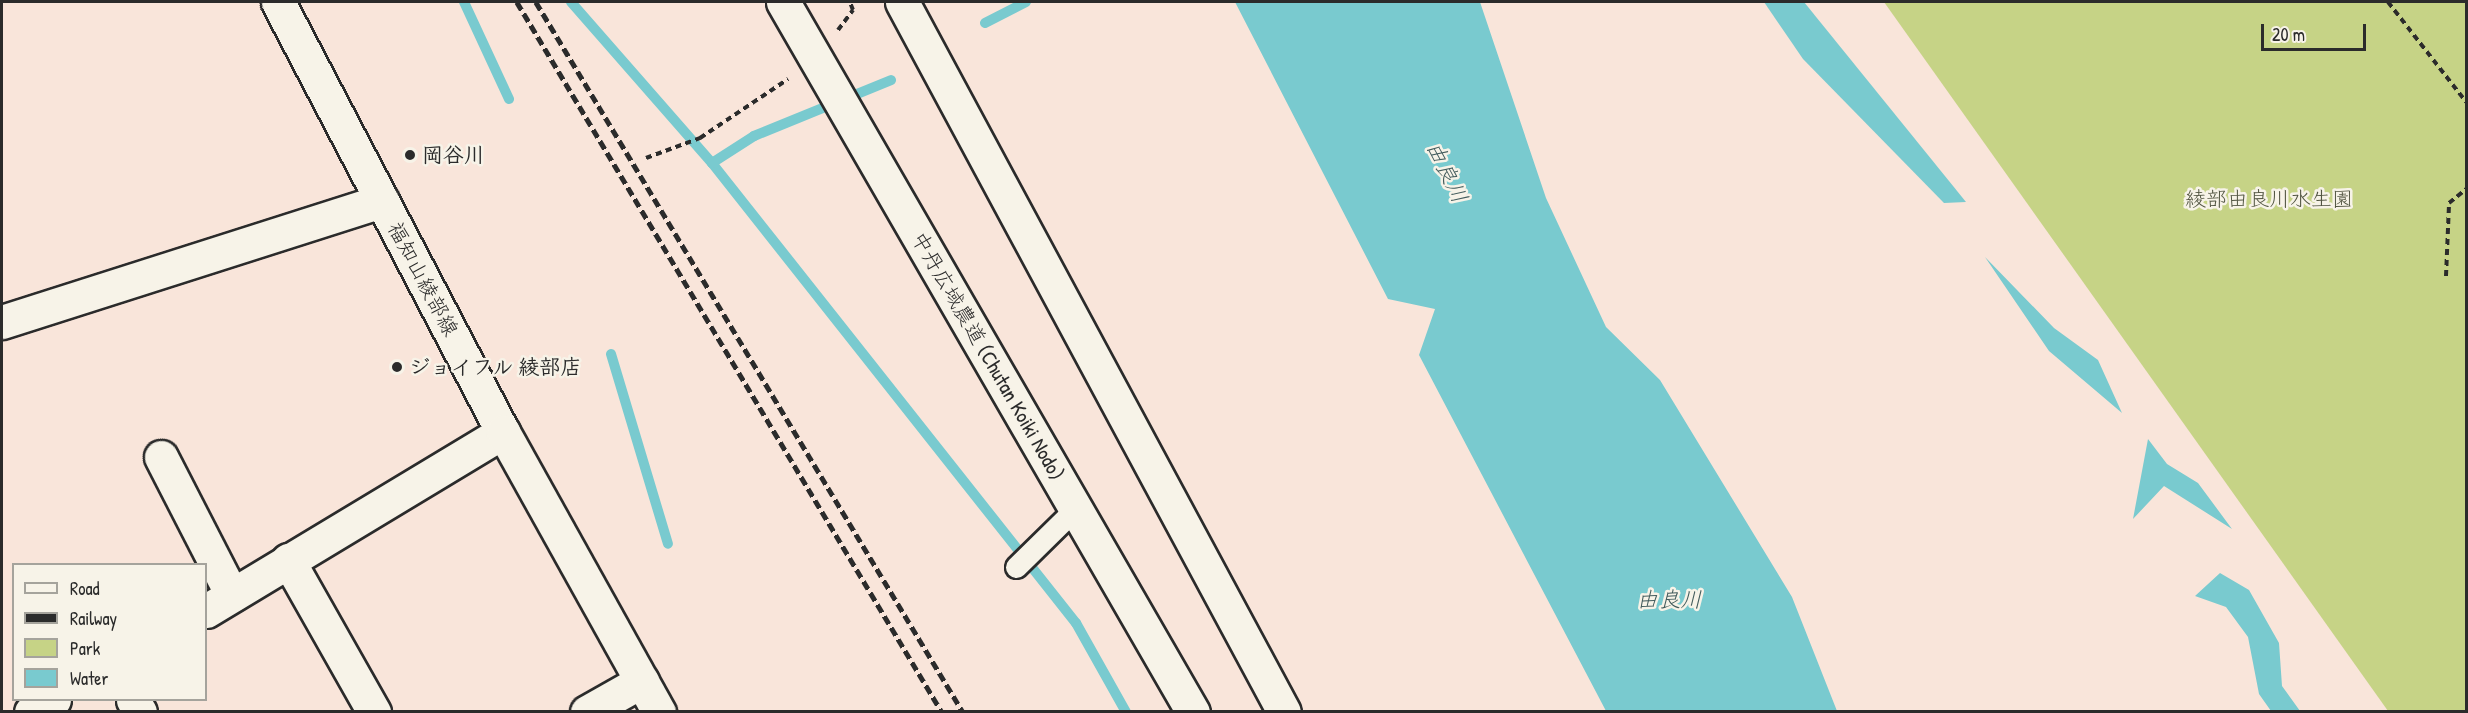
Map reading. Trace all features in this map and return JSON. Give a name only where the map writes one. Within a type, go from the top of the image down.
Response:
[{"type":"street","name":"福知山綾部線","points":[[278,2],[503,432],[658,711]]},
{"type":"street","name":"中丹広域農道 (Chutan Koiki Nodo)","points":[[783,2],[1193,711]]},
{"type":"street","points":[[902,2],[1284,711]]},
{"type":"street","points":[[2,322],[382,201]]},
{"type":"street","points":[[207,573],[219,603],[503,432]]},
{"type":"street","points":[[161,457],[203,563]]},
{"type":"street","points":[[288,560],[374,711]]},
{"type":"street","points":[[587,711],[642,681]]},
{"type":"street","points":[[31,711],[50,701]]},
{"type":"lane","points":[[1016,567],[1076,508]]},
{"type":"path","points":[[2388,2],[2466,102]]},
{"type":"path","points":[[646,158],[700,138],[821,69]]},
{"type":"path","points":[[2446,276],[2449,203],[2466,189]]},
{"type":"green space","name":"綾部由良川水生園","points":[[1884,2],[2466,2],[2466,711],[2388,711]]},
{"type":"water","name":"由良川","points":[[1235,2],[1480,2],[1546,198],[1606,327],[1660,380],[1792,597],[1837,711],[1606,711],[1419,355],[1435,309],[1388,299]]},
{"type":"water","points":[[1764,2],[1804,2],[1966,202],[1944,203],[1803,59]]},
{"type":"water","points":[[1985,257],[2054,328],[2098,360],[2122,413],[2049,351]]},
{"type":"water","points":[[2148,439],[2167,464],[2198,483],[2232,529],[2164,486],[2133,519]]},
{"type":"water","points":[[2220,573],[2249,590],[2279,643],[2282,686],[2300,711],[2271,711],[2259,694],[2248,637],[2226,607],[2195,596]]},
{"type":"waterway","points":[[464,2],[509,99]]},
{"type":"waterway","points":[[571,2],[712,163],[1076,623],[1126,712]]},
{"type":"waterway","points":[[985,23],[1026,2]]},
{"type":"waterway","points":[[712,163],[754,136],[891,80]]},
{"type":"waterway","points":[[611,354],[668,544]]},
{"type":"railway","points":[[517,2],[942,712]]},
{"type":"railway","points":[[536,2],[963,712]]},
{"type":"place","name":"岡谷川","points":[[410,155]]},
{"type":"place","name":"ジョイフル 綾部店","points":[[397,367]]}]
